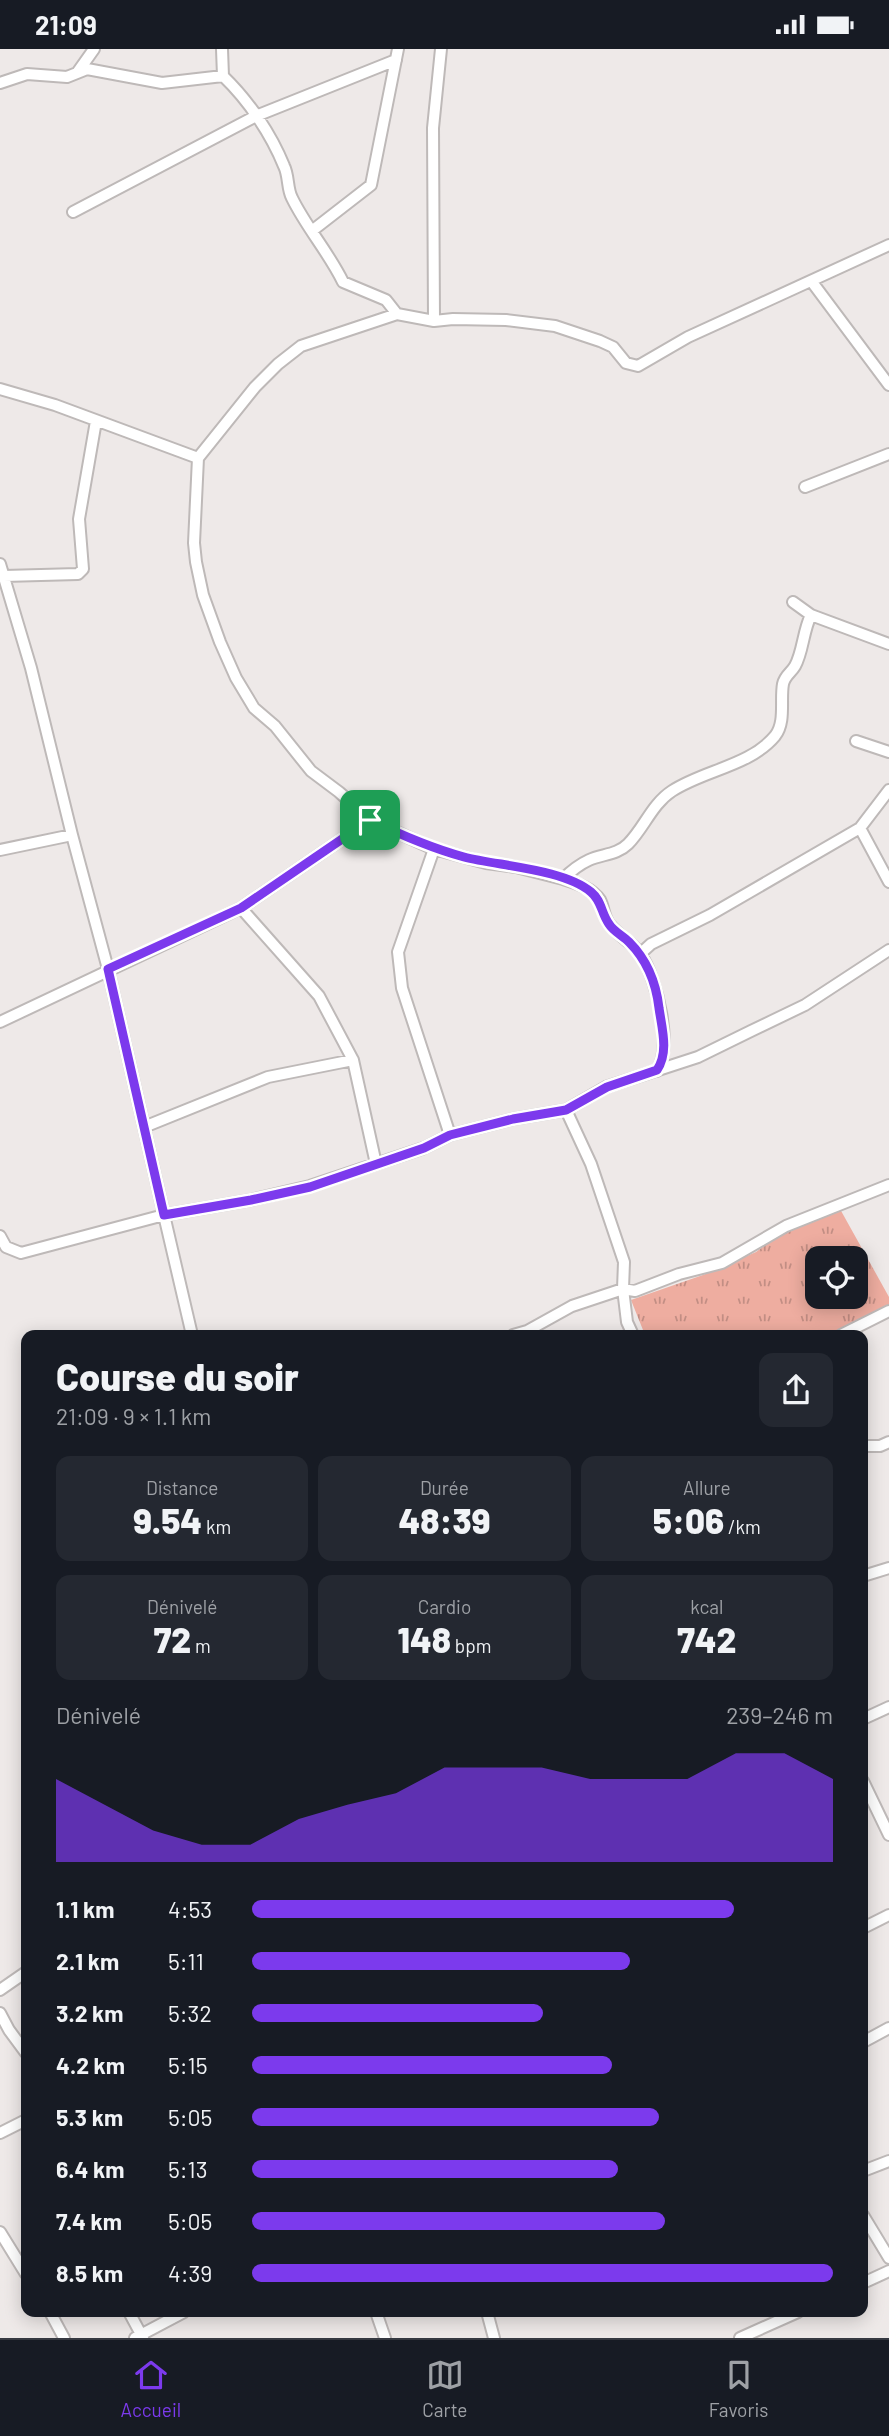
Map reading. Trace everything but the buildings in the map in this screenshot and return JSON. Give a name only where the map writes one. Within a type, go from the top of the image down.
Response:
[{"type":"street","points":[[77,73],[94,49]]},
{"type":"street","points":[[222,49],[223,76],[234,86],[272,141],[286,170],[291,197],[343,282],[386,300],[397,314]]},
{"type":"street","points":[[434,321],[433,128],[441,49]]},
{"type":"street","points":[[73,212],[256,116],[397,54]]},
{"type":"street","points":[[313,230],[372,185],[397,54]]},
{"type":"street","points":[[0,83],[27,74],[67,77],[87,69],[162,83],[223,76]]},
{"type":"street","points":[[657,1070],[664,1051],[651,973],[640,954],[608,924],[600,900],[579,884],[434,849],[370,820],[300,761],[292,745],[254,708],[236,678],[203,595],[194,543],[198,458],[256,387],[278,364],[301,346],[397,314],[434,321],[506,320],[555,326],[613,347],[626,363],[638,366],[688,337],[889,245]]},
{"type":"street","points":[[812,282],[889,385]]},
{"type":"street","points":[[0,389],[55,405],[198,458]]},
{"type":"street","points":[[4,576],[78,574],[83,569],[79,519],[96,421]]},
{"type":"street","points":[[806,487],[889,454]]},
{"type":"street","points":[[0,564],[31,668],[108,969],[191,1330]]},
{"type":"street","points":[[793,602],[811,615],[889,644]]},
{"type":"street","points":[[563,879],[576,867],[591,859],[616,852],[627,845],[670,792],[698,777],[746,758],[778,733],[783,683],[795,666],[805,627],[811,615]]},
{"type":"street","points":[[856,741],[889,752]]},
{"type":"street","points":[[640,954],[651,944],[710,915],[860,828],[889,790]]},
{"type":"street","points":[[0,1022],[241,908],[370,820]]},
{"type":"street","points":[[860,828],[889,882]]},
{"type":"street","points":[[0,850],[72,835]]},
{"type":"street","points":[[434,849],[398,952],[398,965],[402,988],[450,1135]]},
{"type":"street","points":[[241,908],[319,996],[353,1060],[376,1164]]},
{"type":"street","points":[[0,1236],[5,1247],[21,1253],[164,1215],[310,1187],[424,1148],[450,1135],[513,1119],[566,1110],[607,1087],[698,1057],[805,1005],[889,950]]},
{"type":"street","points":[[144,1127],[268,1077],[353,1060]]},
{"type":"street","points":[[566,1110],[591,1164],[624,1262],[623,1289],[627,1322],[631,1330]]},
{"type":"street","points":[[529,1330],[572,1306],[623,1289],[635,1291],[679,1274],[722,1263],[786,1226],[889,1185]]},
{"type":"street","points":[[851,1330],[889,1311]]},
{"type":"street","points":[[868,1446],[880,1446],[889,1442]]},
{"type":"street","points":[[868,1574],[889,1568]]},
{"type":"street","points":[[868,1717],[889,1707]]},
{"type":"street","points":[[868,1790],[888,1828]]},
{"type":"street","points":[[868,1926],[889,1915]]},
{"type":"street","points":[[0,1990],[21,1975]]},
{"type":"street","points":[[0,2013],[21,2046]]},
{"type":"street","points":[[868,2039],[889,2028]]},
{"type":"street","points":[[0,2133],[21,2122]]},
{"type":"street","points":[[868,2169],[889,2161]]},
{"type":"street","points":[[868,2223],[889,2258]]},
{"type":"street","points":[[0,2232],[21,2266]]},
{"type":"street","points":[[868,2281],[889,2271]]},
{"type":"street","points":[[53,2317],[64,2338]]},
{"type":"street","points":[[131,2317],[139,2337],[175,2317]]},
{"type":"street","points":[[378,2317],[384,2338]]},
{"type":"street","points":[[488,2317],[494,2338]]},
{"type":"street","points":[[740,2338],[787,2317]]},
{"type":"green space","points":[[840,1209],[861,1246],[805,1246],[805,1309],[868,1309],[868,1259],[889,1297],[889,1307],[841,1330],[643,1330],[631,1300],[703,1275],[756,1252],[783,1232]]},
{"type":"route","points":[[370,820],[434,849],[486,863],[544,873],[590,890],[600,900],[608,924],[640,954],[651,973],[662,1028],[664,1051],[661,1064],[657,1070],[607,1087],[566,1110],[513,1119],[450,1135],[424,1148],[310,1187],[164,1215],[108,969],[241,908],[370,820]]}]
